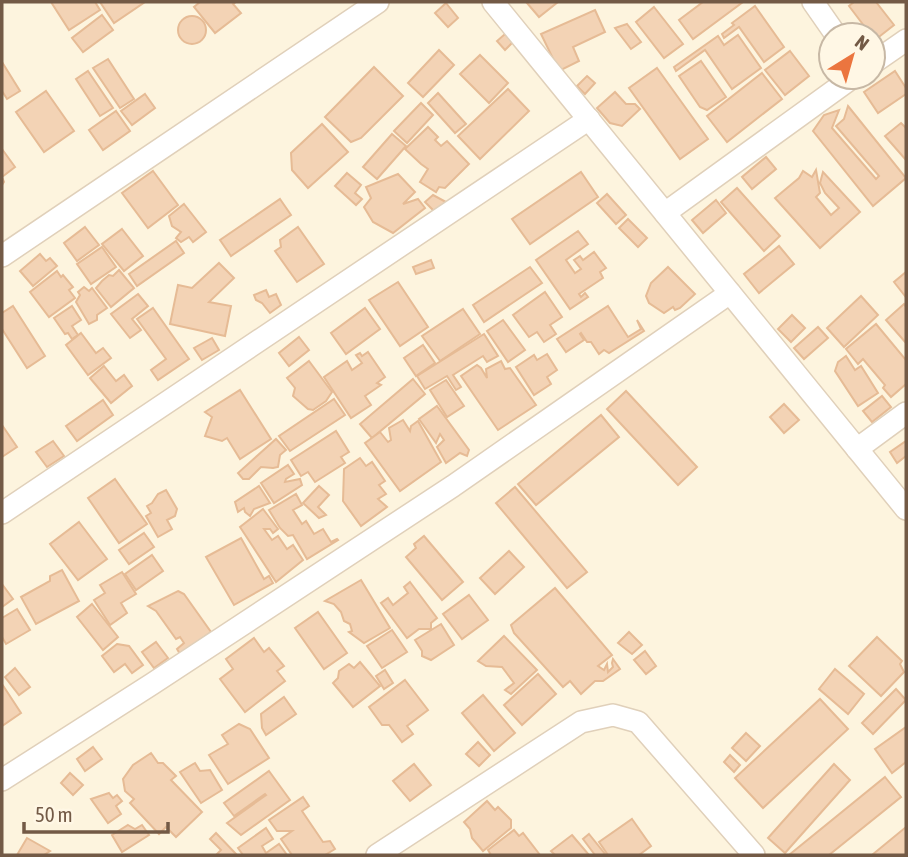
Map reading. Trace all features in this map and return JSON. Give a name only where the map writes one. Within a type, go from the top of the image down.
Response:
[{"type":"street","points":[[2,256],[378,2]]},
{"type":"street","points":[[493,2],[906,509]]},
{"type":"street","points":[[813,2],[826,21]]},
{"type":"street","points":[[887,53],[906,40]]},
{"type":"street","points":[[665,212],[834,91]]},
{"type":"street","points":[[2,513],[589,119]]},
{"type":"street","points":[[2,780],[453,486],[730,293]]},
{"type":"street","points":[[857,449],[906,413]]},
{"type":"street","points":[[377,855],[581,722],[613,715],[638,722],[754,855]]},
{"type":"building","points":[[51,2],[95,2],[100,10],[69,30]]},
{"type":"building","points":[[100,2],[145,2],[114,23]]},
{"type":"building","points":[[200,2],[236,2],[233,4],[241,13],[215,33],[194,7]]},
{"type":"building","points":[[558,2],[539,17],[527,3]]},
{"type":"building","points":[[703,2],[743,2],[693,39],[679,20]]},
{"type":"building","points":[[854,2],[876,2],[894,25],[887,31],[887,21],[860,21],[849,6]]},
{"type":"building","points":[[446,3],[458,18],[448,27],[435,13]]},
{"type":"building","points":[[755,6],[784,47],[764,62],[739,27],[724,38],[722,34]]},
{"type":"building","points":[[654,7],[683,44],[664,58],[636,22]]},
{"type":"building","points":[[595,10],[605,32],[573,47],[579,61],[559,71],[541,34]]},
{"type":"building","points":[[102,15],[113,30],[83,52],[72,38]]},
{"type":"building","points":[[192,16],[202,20],[206,30],[202,40],[192,44],[182,40],[178,30],[182,20]]},
{"type":"building","points":[[627,24],[641,42],[631,49],[615,28]]},
{"type":"building","points":[[505,34],[513,42],[505,50],[497,41]]},
{"type":"building","points":[[738,35],[761,68],[732,89],[705,50],[676,71],[674,67],[718,36],[724,45]]},
{"type":"building","points":[[439,50],[454,65],[423,97],[408,83]]},
{"type":"building","points":[[790,51],[809,76],[785,95],[765,70]]},
{"type":"building","points":[[480,55],[508,83],[489,103],[460,74]]},
{"type":"building","points":[[108,59],[134,99],[120,108],[93,68]]},
{"type":"building","points":[[701,61],[726,97],[707,110],[700,107],[679,76]]},
{"type":"building","points":[[2,62],[20,91],[7,99],[2,91]]},
{"type":"building","points":[[374,67],[403,96],[361,138],[351,142],[325,117]]},
{"type":"building","points":[[657,68],[708,139],[680,159],[629,88]]},
{"type":"building","points":[[88,71],[113,108],[100,116],[76,79]]},
{"type":"building","points":[[895,71],[906,88],[906,94],[878,113],[864,92],[887,91],[887,76]]},
{"type":"building","points":[[762,73],[782,99],[727,142],[707,116]]},
{"type":"building","points":[[587,76],[595,83],[585,94],[577,86]]},
{"type":"building","points":[[508,89],[529,111],[480,159],[458,136]]},
{"type":"building","points":[[46,91],[74,131],[44,152],[16,112]]},
{"type":"building","points":[[615,92],[626,104],[635,104],[640,109],[622,126],[610,123],[597,108]]},
{"type":"building","points":[[438,93],[466,124],[455,133],[428,103]]},
{"type":"building","points":[[145,94],[155,108],[132,125],[121,111]]},
{"type":"building","points":[[421,103],[433,115],[407,143],[394,131]]},
{"type":"building","points":[[848,106],[906,178],[873,206],[813,131],[824,115],[839,110],[832,128],[876,179],[879,176],[836,126],[844,119]]},
{"type":"building","points":[[116,111],[130,131],[103,150],[89,130]]},
{"type":"building","points":[[901,123],[906,128],[906,160],[885,136]]},
{"type":"building","points":[[322,124],[348,152],[308,188],[292,170],[291,153]]},
{"type":"building","points":[[428,127],[438,137],[435,140],[441,146],[447,141],[469,164],[445,188],[439,187],[436,192],[420,182],[428,169],[405,149]]},
{"type":"building","points":[[392,134],[406,146],[377,179],[363,167]]},
{"type":"building","points":[[2,149],[15,167],[2,177]]},
{"type":"building","points":[[766,157],[776,169],[752,189],[742,177]]},
{"type":"building","points":[[816,170],[820,193],[816,197],[831,215],[839,208],[820,183],[823,172],[860,212],[820,248],[775,198],[799,178],[803,171],[812,177]]},
{"type":"building","points":[[153,171],[178,205],[148,228],[122,193]]},
{"type":"building","points":[[581,172],[598,197],[530,244],[512,219]]},
{"type":"building","points":[[347,173],[361,185],[355,193],[362,199],[356,205],[335,186]]},
{"type":"building","points":[[398,174],[415,192],[403,204],[418,199],[425,208],[393,233],[373,222],[364,207],[371,198],[366,187]]},
{"type":"building","points":[[737,188],[780,236],[764,251],[721,202]]},
{"type":"building","points":[[607,194],[626,215],[616,224],[597,203]]},
{"type":"building","points":[[433,195],[446,202],[435,212],[425,202]]},
{"type":"building","points":[[280,199],[291,215],[231,256],[220,240]]},
{"type":"building","points":[[716,200],[726,213],[703,233],[692,220]]},
{"type":"building","points":[[184,204],[206,232],[193,242],[189,237],[181,242],[176,238],[181,232],[172,226],[169,216]]},
{"type":"building","points":[[628,219],[647,238],[638,247],[619,228]]},
{"type":"building","points":[[85,227],[99,245],[77,261],[64,243]]},
{"type":"building","points":[[298,227],[324,264],[297,282],[275,251],[281,247],[280,240]]},
{"type":"building","points":[[122,229],[143,256],[124,271],[102,244]]},
{"type":"building","points":[[578,231],[588,244],[566,260],[575,273],[581,269],[574,260],[580,256],[583,260],[594,252],[606,268],[600,272],[603,278],[579,294],[581,297],[585,293],[588,297],[570,309],[536,260]]},
{"type":"building","points":[[176,241],[184,253],[137,286],[129,274]]},
{"type":"building","points":[[779,246],[794,264],[759,293],[744,274]]},
{"type":"building","points":[[102,247],[116,267],[91,284],[77,264]]},
{"type":"building","points":[[40,254],[46,261],[50,258],[57,266],[33,286],[20,271]]},
{"type":"building","points":[[431,260],[434,268],[416,274],[413,267]]},
{"type":"building","points":[[219,263],[234,278],[209,302],[231,306],[225,336],[170,324],[178,285],[192,288]]},
{"type":"building","points":[[530,267],[542,283],[484,322],[473,305]]},
{"type":"building","points":[[668,267],[695,294],[680,308],[675,310],[673,307],[664,313],[649,303],[646,296],[651,283]]},
{"type":"building","points":[[119,270],[134,288],[111,307],[96,288],[109,275],[113,276]]},
{"type":"building","points":[[57,271],[73,287],[69,290],[75,298],[49,317],[30,292]]},
{"type":"building","points":[[906,272],[906,295],[905,296],[894,282]]},
{"type":"building","points":[[398,282],[428,327],[400,346],[369,300]]},
{"type":"building","points":[[84,287],[89,291],[92,288],[107,308],[97,315],[97,320],[89,324],[76,302],[80,295],[78,292]]},
{"type":"building","points":[[266,290],[269,297],[276,294],[281,305],[270,313],[254,295]]},
{"type":"building","points":[[545,292],[562,317],[550,325],[556,334],[544,342],[537,332],[529,337],[513,315]]},
{"type":"building","points":[[138,294],[148,306],[132,319],[141,330],[130,338],[111,314]]},
{"type":"building","points":[[861,296],[878,315],[844,347],[827,328]]},
{"type":"building","points":[[904,304],[906,307],[906,343],[886,320]]},
{"type":"building","points":[[13,306],[45,356],[27,368],[2,329],[2,313]]},
{"type":"building","points":[[72,306],[81,320],[72,326],[78,335],[72,339],[54,318]]},
{"type":"building","points":[[608,306],[628,337],[641,329],[637,320],[644,331],[609,353],[604,350],[599,354],[581,333],[584,340],[566,352],[557,339]]},
{"type":"building","points":[[153,308],[189,359],[158,380],[151,370],[166,359],[137,319]]},
{"type":"building","points":[[365,308],[380,329],[346,354],[331,333]]},
{"type":"building","points":[[463,309],[480,334],[440,361],[422,336]]},
{"type":"building","points":[[792,315],[805,328],[791,342],[778,329]]},
{"type":"building","points":[[503,320],[525,350],[508,362],[487,331]]},
{"type":"building","points":[[876,324],[906,360],[906,384],[891,397],[883,388],[885,385],[863,359],[858,364],[846,349]]},
{"type":"building","points":[[818,327],[828,338],[804,359],[794,348]]},
{"type":"building","points":[[81,333],[96,353],[103,348],[111,358],[88,375],[66,345]]},
{"type":"building","points":[[484,334],[498,356],[487,362],[483,356],[453,375],[461,387],[456,390],[447,376],[425,389],[417,376]]},
{"type":"building","points":[[299,337],[309,350],[289,366],[279,353]]},
{"type":"building","points":[[212,338],[219,350],[202,360],[194,348]]},
{"type":"building","points":[[423,345],[435,363],[416,376],[404,358]]},
{"type":"building","points":[[368,352],[385,377],[377,383],[381,385],[365,396],[371,405],[351,418],[324,377],[347,361],[352,370],[362,363],[356,355],[360,353],[362,356]]},
{"type":"building","points":[[547,354],[557,370],[547,377],[551,384],[534,395],[516,367],[534,355],[537,360]]},
{"type":"building","points":[[846,356],[855,370],[861,366],[878,393],[858,406],[835,371],[838,362]]},
{"type":"building","points":[[309,361],[332,392],[326,401],[313,410],[293,396],[295,388],[287,378]]},
{"type":"building","points":[[501,361],[505,369],[510,368],[536,405],[498,430],[461,376],[477,365],[487,378],[486,369]]},
{"type":"building","points":[[104,366],[116,381],[124,375],[132,386],[111,403],[90,378]]},
{"type":"building","points":[[413,379],[425,394],[372,438],[360,424]]},
{"type":"building","points":[[446,380],[464,406],[447,417],[430,390]]},
{"type":"building","points":[[240,390],[271,439],[240,459],[227,438],[222,441],[205,436],[212,417],[205,412]]},
{"type":"building","points":[[626,391],[697,467],[678,485],[607,409]]},
{"type":"building","points":[[882,396],[891,407],[872,422],[863,411]]},
{"type":"building","points":[[334,399],[345,415],[290,451],[279,436]]},
{"type":"building","points":[[103,400],[113,415],[77,441],[66,426]]},
{"type":"building","points":[[784,404],[799,420],[784,433],[770,417]]},
{"type":"building","points":[[437,406],[469,450],[467,456],[460,453],[446,463],[437,447],[444,440],[440,434],[436,443],[419,419]]},
{"type":"building","points":[[601,415],[619,437],[536,505],[518,484]]},
{"type":"building","points":[[403,420],[410,431],[411,426],[418,421],[441,462],[400,491],[365,443],[380,432],[388,442],[391,440],[389,428]]},
{"type":"building","points":[[2,425],[17,447],[2,457]]},
{"type":"building","points":[[336,431],[349,452],[341,457],[345,463],[315,482],[308,472],[301,476],[291,460]]},
{"type":"building","points":[[276,439],[286,450],[280,455],[278,467],[261,467],[249,479],[243,479],[238,473]]},
{"type":"building","points":[[53,441],[64,456],[47,467],[36,452]]},
{"type":"building","points":[[906,441],[906,456],[897,463],[890,452]]},
{"type":"building","points":[[360,458],[366,466],[372,462],[385,481],[379,485],[386,494],[378,499],[387,507],[361,526],[343,501],[344,469]]},
{"type":"building","points":[[288,465],[294,474],[285,482],[300,479],[302,485],[274,503],[261,483]]},
{"type":"building","points":[[115,479],[147,524],[119,543],[88,498]]},
{"type":"building","points":[[259,486],[270,503],[254,509],[250,516],[244,508],[238,512],[235,502]]},
{"type":"building","points":[[319,486],[329,495],[318,507],[326,515],[319,518],[303,503]]},
{"type":"building","points":[[515,487],[587,572],[567,588],[496,503]]},
{"type":"building","points":[[166,490],[177,509],[175,516],[167,520],[172,529],[158,537],[146,516],[151,513],[147,506]]},
{"type":"building","points":[[296,494],[302,505],[293,510],[302,524],[306,521],[314,534],[323,529],[331,542],[338,540],[307,559],[293,535],[288,536],[280,528],[269,510]]},
{"type":"building","points":[[263,509],[278,529],[273,533],[270,529],[264,529],[272,540],[278,536],[287,549],[293,545],[303,560],[276,582],[240,527]]},
{"type":"building","points":[[79,522],[107,559],[78,580],[50,544]]},
{"type":"building","points":[[144,533],[154,547],[129,564],[119,550]]},
{"type":"building","points":[[424,536],[463,582],[442,600],[406,557],[416,548],[414,544]]},
{"type":"building","points":[[241,538],[264,579],[269,576],[273,583],[234,605],[206,557]]},
{"type":"building","points":[[509,551],[524,567],[495,594],[480,578]]},
{"type":"building","points":[[152,555],[163,571],[136,590],[125,574]]},
{"type":"building","points":[[62,570],[79,601],[36,624],[21,597],[50,581],[50,576]]},
{"type":"building","points":[[122,572],[136,594],[121,603],[127,613],[110,625],[94,600],[105,593],[100,585]]},
{"type":"building","points":[[361,580],[390,628],[364,643],[349,632],[352,631],[350,624],[344,621],[334,604],[325,601]]},
{"type":"building","points":[[410,582],[437,618],[431,623],[431,629],[419,629],[407,638],[381,603],[388,598],[393,605],[408,593],[404,587]]},
{"type":"building","points":[[2,584],[13,599],[2,607]]},
{"type":"building","points":[[555,588],[612,655],[598,666],[604,670],[607,664],[608,672],[613,667],[613,659],[620,669],[603,681],[595,681],[581,694],[570,681],[563,687],[514,633],[511,625]]},
{"type":"building","points":[[178,591],[184,594],[211,632],[180,654],[177,649],[184,643],[180,637],[176,639],[156,611],[148,606]]},
{"type":"building","points":[[469,595],[488,620],[462,639],[443,614]]},
{"type":"building","points":[[92,604],[118,637],[103,650],[77,617]]},
{"type":"building","points":[[17,609],[30,630],[6,644],[2,637],[2,618]]},
{"type":"building","points":[[318,612],[347,653],[324,669],[295,628]]},
{"type":"building","points":[[441,624],[454,645],[431,660],[422,656],[415,640]]},
{"type":"building","points":[[392,630],[407,652],[382,668],[367,646]]},
{"type":"building","points":[[629,632],[642,645],[632,654],[618,643]]},
{"type":"building","points":[[504,636],[537,670],[511,694],[505,690],[514,683],[502,667],[486,666],[478,661]]},
{"type":"building","points":[[877,637],[902,661],[900,664],[904,672],[881,696],[849,666]]},
{"type":"building","points":[[254,638],[264,652],[269,648],[284,666],[277,671],[285,681],[245,712],[220,679],[233,669],[226,659]]},
{"type":"building","points":[[156,642],[168,658],[154,668],[142,652]]},
{"type":"building","points":[[117,644],[129,646],[143,665],[132,673],[125,664],[114,672],[102,656]]},
{"type":"building","points":[[645,651],[656,666],[646,674],[634,660]]},
{"type":"building","points":[[360,662],[380,686],[353,707],[333,683],[338,678],[339,671],[349,664],[354,668]]},
{"type":"building","points":[[15,668],[30,687],[19,695],[5,677]]},
{"type":"building","points":[[835,669],[864,694],[848,714],[819,689]]},
{"type":"building","points":[[385,670],[393,683],[384,689],[376,676]]},
{"type":"building","points":[[538,674],[556,694],[522,725],[504,705]]},
{"type":"building","points":[[405,680],[428,710],[407,726],[413,734],[402,742],[389,725],[382,725],[369,707]]},
{"type":"building","points":[[2,684],[21,713],[2,726]]},
{"type":"building","points":[[896,689],[906,700],[873,734],[862,723]]},
{"type":"building","points":[[483,695],[515,733],[494,751],[462,713]]},
{"type":"building","points":[[284,697],[296,714],[266,735],[262,728],[261,714]]},
{"type":"building","points":[[820,699],[848,729],[763,808],[735,778]]},
{"type":"building","points":[[239,724],[250,729],[269,758],[228,784],[209,755],[228,744],[222,735]]},
{"type":"building","points":[[906,727],[906,762],[892,773],[875,749]]},
{"type":"building","points":[[746,733],[760,746],[746,761],[732,748]]},
{"type":"building","points":[[478,742],[490,755],[479,766],[466,754]]},
{"type":"building","points":[[93,747],[102,759],[85,771],[77,759]]},
{"type":"building","points":[[151,753],[158,763],[163,763],[176,776],[171,780],[202,812],[176,837],[166,827],[159,834],[130,803],[134,799],[125,791],[123,779],[133,765]]},
{"type":"building","points":[[730,755],[740,765],[734,772],[724,762]]},
{"type":"building","points":[[195,763],[200,771],[210,770],[222,790],[201,803],[180,772]]},
{"type":"building","points":[[414,764],[431,785],[410,801],[393,781]]},
{"type":"building","points":[[834,764],[850,780],[785,853],[768,838]]},
{"type":"building","points":[[269,771],[290,800],[241,835],[227,823],[266,795],[234,816],[224,803]]},
{"type":"building","points":[[70,773],[83,785],[73,795],[61,783]]},
{"type":"building","points":[[885,777],[901,797],[829,855],[789,855]]},
{"type":"building","points":[[109,793],[113,798],[117,795],[122,801],[116,806],[121,814],[108,823],[91,799]]},
{"type":"building","points":[[303,797],[309,806],[302,811],[323,842],[330,841],[335,849],[325,855],[292,855],[281,839],[292,831],[277,831],[269,820]]},
{"type":"building","points":[[487,801],[495,810],[498,807],[511,820],[511,828],[483,851],[464,822]]},
{"type":"building","points":[[632,819],[651,846],[639,855],[608,855],[599,842]]},
{"type":"building","points":[[128,825],[135,829],[142,825],[149,835],[122,852],[112,835]]},
{"type":"building","points":[[906,827],[906,855],[872,855]]},
{"type":"building","points":[[266,828],[273,839],[262,846],[266,853],[279,844],[287,855],[243,855],[238,848]]},
{"type":"building","points":[[514,830],[519,836],[523,833],[540,855],[491,855],[488,850]]},
{"type":"building","points":[[216,833],[237,855],[216,855],[221,850],[210,839]]},
{"type":"building","points":[[589,834],[605,854],[595,855],[583,839]]},
{"type":"building","points":[[572,835],[589,855],[555,855],[551,851]]},
{"type":"building","points":[[27,838],[50,851],[44,855],[17,855]]}]
